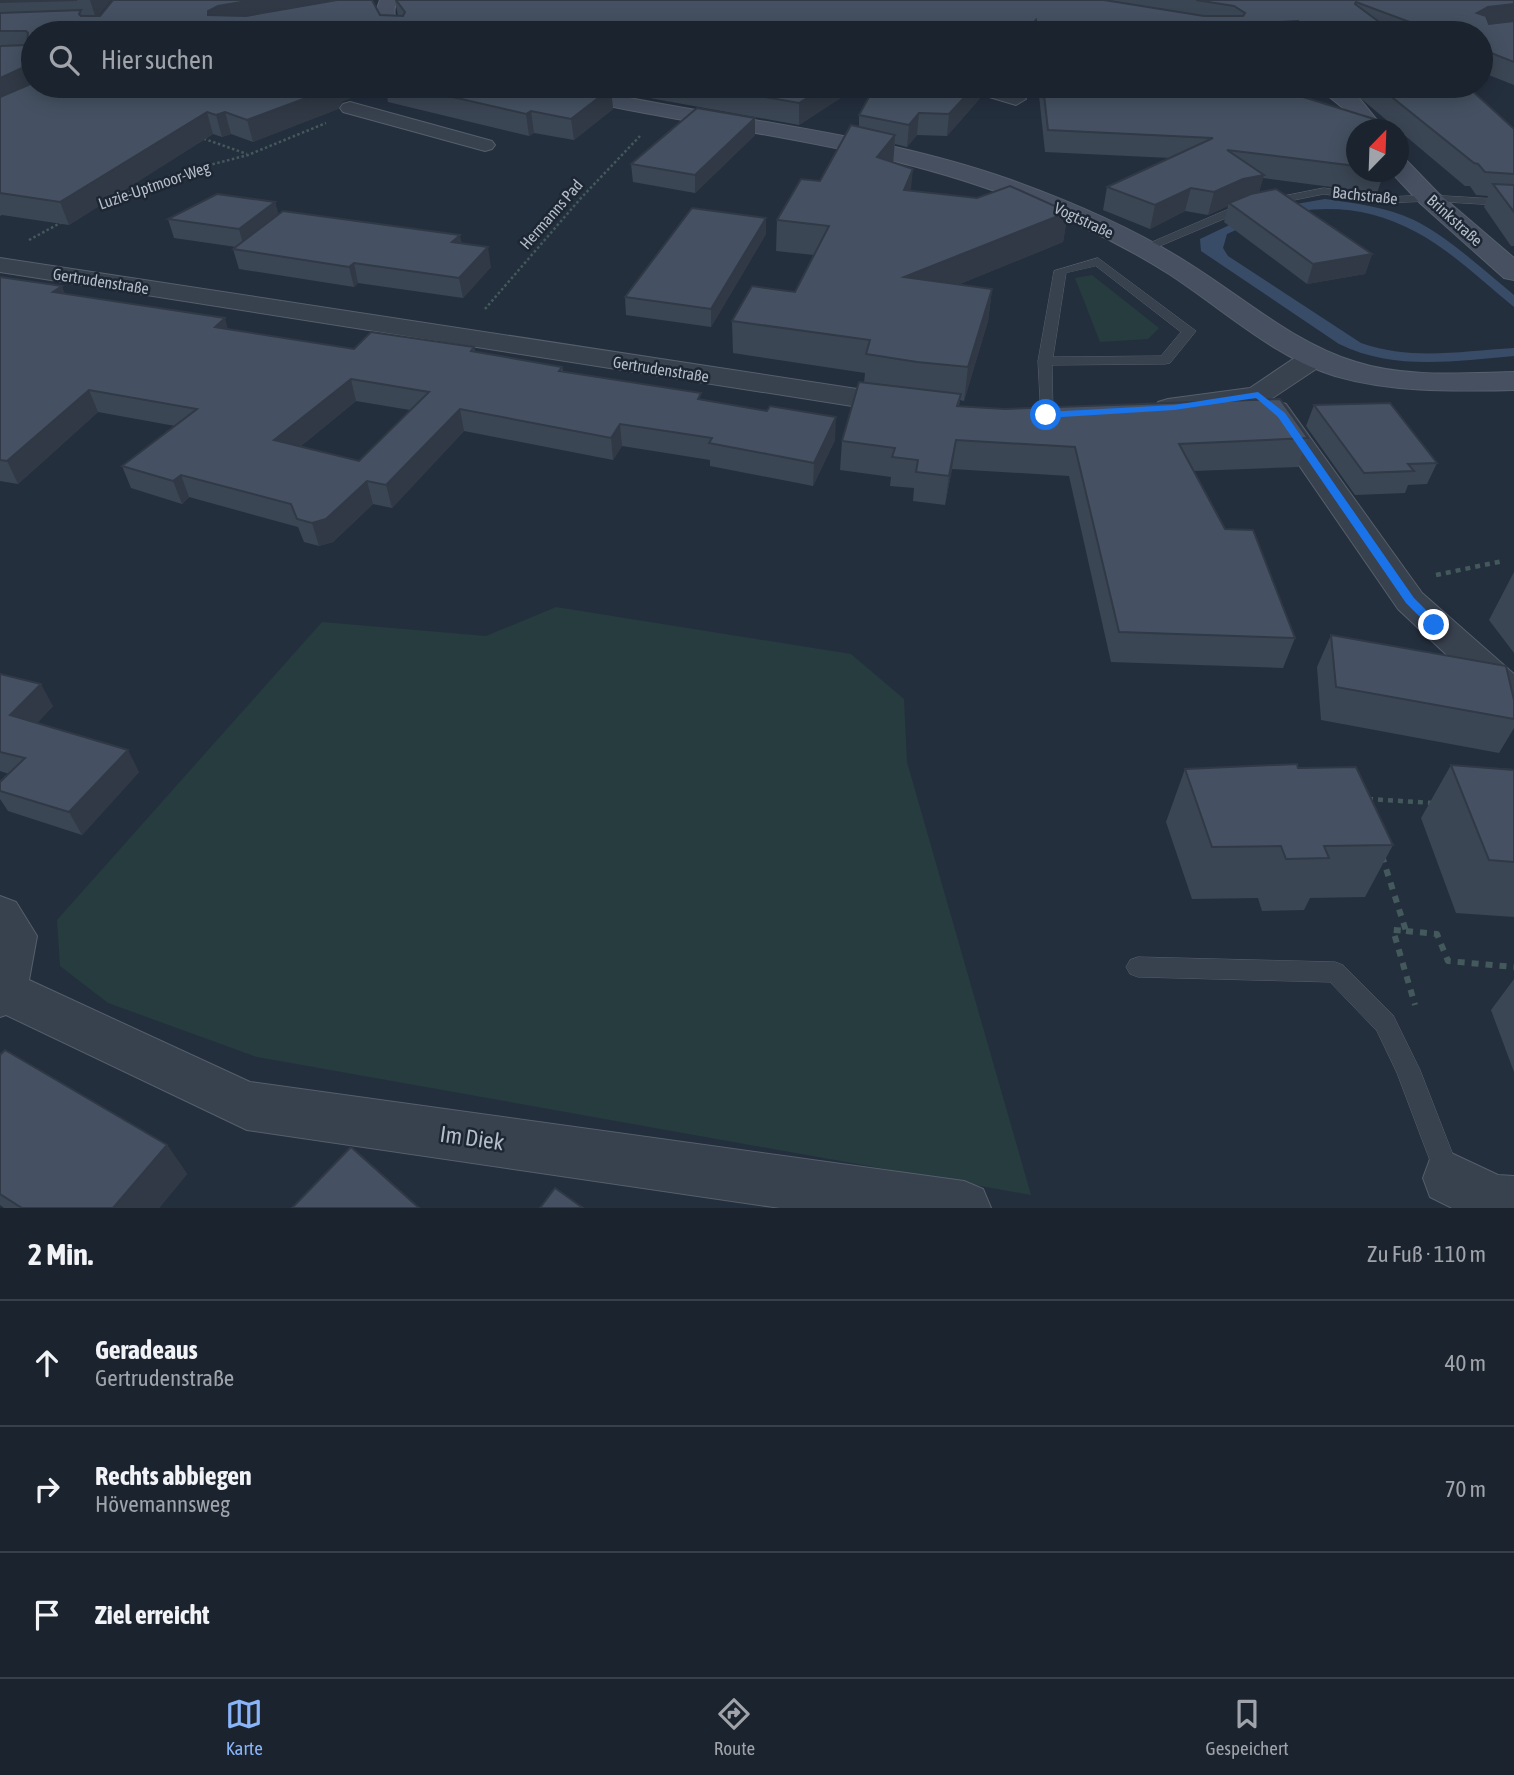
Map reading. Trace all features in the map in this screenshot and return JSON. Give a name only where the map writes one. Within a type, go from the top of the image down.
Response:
[{"type":"street","points":[[387,3],[384,13],[387,21]]},
{"type":"street","points":[[350,108],[373,98]]},
{"type":"street","name":"Vogtstraße","points":[[605,98],[837,141],[969,175],[1057,206],[1144,248],[1265,330],[1315,357],[1346,369],[1413,382],[1514,381]]},
{"type":"street","points":[[1344,98],[1365,119]]},
{"type":"street","points":[[350,108],[485,145]]},
{"type":"street","name":"Brinkstraße","points":[[1409,177],[1429,198],[1514,272]]},
{"type":"street","name":"Gertrudenstraße","points":[[0,265],[926,408]]},
{"type":"street","points":[[1148,409],[1258,395],[1315,357]]},
{"type":"street","points":[[1258,395],[1281,415],[1410,601],[1514,696]]},
{"type":"street","points":[[0,915],[14,936],[2,994]]},
{"type":"street","name":"Im Diek","points":[[2,994],[247,1107],[964,1208]]},
{"type":"street","points":[[1449,1178],[1501,1204]]},
{"type":"lane","name":"Bachstraße","points":[[1144,248],[1242,207],[1265,200],[1324,191],[1385,200],[1429,198],[1514,202]]},
{"type":"lane","points":[[1045,361],[1165,360],[1189,331],[1098,262],[1060,271],[1045,361],[1046,414]]},
{"type":"lane","points":[[1138,967],[1335,972],[1385,1023],[1408,1070],[1449,1178]]},
{"type":"path","name":"Luzie-Uptmoor-Weg","points":[[104,202],[179,173],[248,155],[334,120],[350,108]]},
{"type":"path","name":"Hermanns Pad","points":[[460,338],[581,198],[665,110]]},
{"type":"path","points":[[189,133],[248,155]]},
{"type":"path","points":[[23,243],[69,219]]},
{"type":"path","points":[[1398,583],[1503,561]]},
{"type":"path","points":[[1368,812],[1364,799],[1446,804]]},
{"type":"path","points":[[1381,851],[1406,931]]},
{"type":"path","points":[[1420,1015],[1393,930],[1437,934],[1448,961],[1514,967]]},
{"type":"green space","points":[[1092,275],[1159,328],[1148,339],[1100,342],[1075,278]]},
{"type":"green space","points":[[556,607],[851,654],[904,699],[907,762],[1031,1195],[257,1057],[108,1003],[60,966],[57,920],[322,622],[486,636]]},
{"type":"water","points":[[1325,199],[1381,209],[1414,220],[1428,228],[1514,295],[1514,307],[1455,257],[1429,240],[1393,221],[1369,214],[1322,209],[1274,216],[1227,234],[1223,248],[1228,256],[1361,343],[1380,349],[1418,353],[1514,348],[1514,356],[1425,362],[1381,358],[1360,352],[1339,344],[1201,251],[1200,239],[1261,210]]},
{"type":"building","points":[[0,0],[77,0],[0,2]]},
{"type":"building","points":[[113,0],[253,0],[218,6],[208,11],[208,15],[246,16],[337,0],[372,0],[380,15],[403,16],[405,12],[396,0],[1104,0],[1204,16],[1243,16],[1245,13],[1234,6],[1196,0],[1514,0],[1514,4],[1488,7],[1477,13],[1486,16],[1488,21],[1407,21],[1356,2],[1355,4],[1378,21],[21,21],[21,31],[0,31],[0,13],[81,10],[81,16],[100,16]]},
{"type":"building","points":[[1514,21],[1514,62],[1493,54],[1493,24]]},
{"type":"building","points":[[21,45],[21,68],[0,78],[0,46]]},
{"type":"building","points":[[21,88],[21,98],[306,98],[247,120],[225,112],[216,115],[207,112],[60,202],[0,193],[0,97]]},
{"type":"building","points":[[457,98],[598,98],[571,119],[531,111],[526,114]]},
{"type":"building","points":[[770,98],[807,98],[799,103]]},
{"type":"building","points":[[868,98],[964,98],[949,114],[919,113],[909,125],[859,115]]},
{"type":"building","points":[[1044,98],[1307,98],[1374,119],[1346,119],[1346,165],[1227,150],[1264,175],[1243,179],[1214,192],[1191,188],[1155,205],[1107,187],[1213,138],[1048,130]]},
{"type":"building","points":[[1393,98],[1480,98],[1514,129],[1514,174],[1485,172]]},
{"type":"building","points":[[697,108],[755,118],[695,175],[631,164]]},
{"type":"building","points":[[851,125],[895,135],[877,157],[913,169],[904,190],[977,198],[1010,186],[1068,212],[904,277],[992,289],[968,367],[866,354],[870,340],[732,321],[752,286],[795,292],[829,226],[777,220],[801,179],[820,181]]},
{"type":"building","points":[[1493,184],[1514,185],[1514,212]]},
{"type":"building","points":[[1276,189],[1372,254],[1313,264],[1229,203],[1251,194]]},
{"type":"building","points":[[217,194],[275,202],[239,229],[168,219]]},
{"type":"building","points":[[692,208],[766,218],[711,309],[625,297]]},
{"type":"building","points":[[283,211],[460,235],[452,242],[488,247],[459,278],[354,263],[349,267],[233,249]]},
{"type":"building","points":[[0,277],[62,286],[53,292],[225,318],[215,327],[354,349],[371,332],[474,347],[471,351],[562,367],[559,371],[701,393],[698,399],[767,411],[770,406],[836,417],[814,463],[709,443],[712,438],[620,424],[611,438],[460,409],[386,485],[367,481],[326,519],[312,523],[297,519],[291,504],[181,475],[173,481],[122,466],[197,409],[89,390],[7,461],[0,460]],"holes":[[[351,379],[429,392],[359,461],[274,440]]]},
{"type":"building","points":[[859,382],[961,394],[957,406],[1005,409],[1280,399],[1308,438],[1179,444],[1225,529],[1253,530],[1295,638],[1119,632],[1075,447],[956,440],[949,476],[916,472],[918,460],[892,457],[895,448],[842,441]]},
{"type":"building","points":[[1390,403],[1437,463],[1408,464],[1414,471],[1364,473],[1314,405]]},
{"type":"building","points":[[1331,635],[1506,666],[1514,700],[1514,719],[1336,687]]},
{"type":"building","points":[[0,674],[41,684],[10,715],[128,750],[69,812],[0,791],[0,782],[25,758],[0,752]]},
{"type":"building","points":[[1297,764],[1298,768],[1356,767],[1393,845],[1324,846],[1329,858],[1286,859],[1281,846],[1212,847],[1185,769]]},
{"type":"building","points":[[1451,765],[1514,770],[1514,862],[1489,860]]},
{"type":"building","points":[[5,1050],[167,1145],[113,1208],[22,1208],[0,1194],[0,1055]]},
{"type":"building","points":[[351,1147],[419,1208],[292,1208]]},
{"type":"building","points":[[555,1188],[583,1208],[540,1208]]},
{"type":"route","points":[[1046,415],[1174,407],[1258,395],[1281,415],[1410,601],[1434,625]]}]
